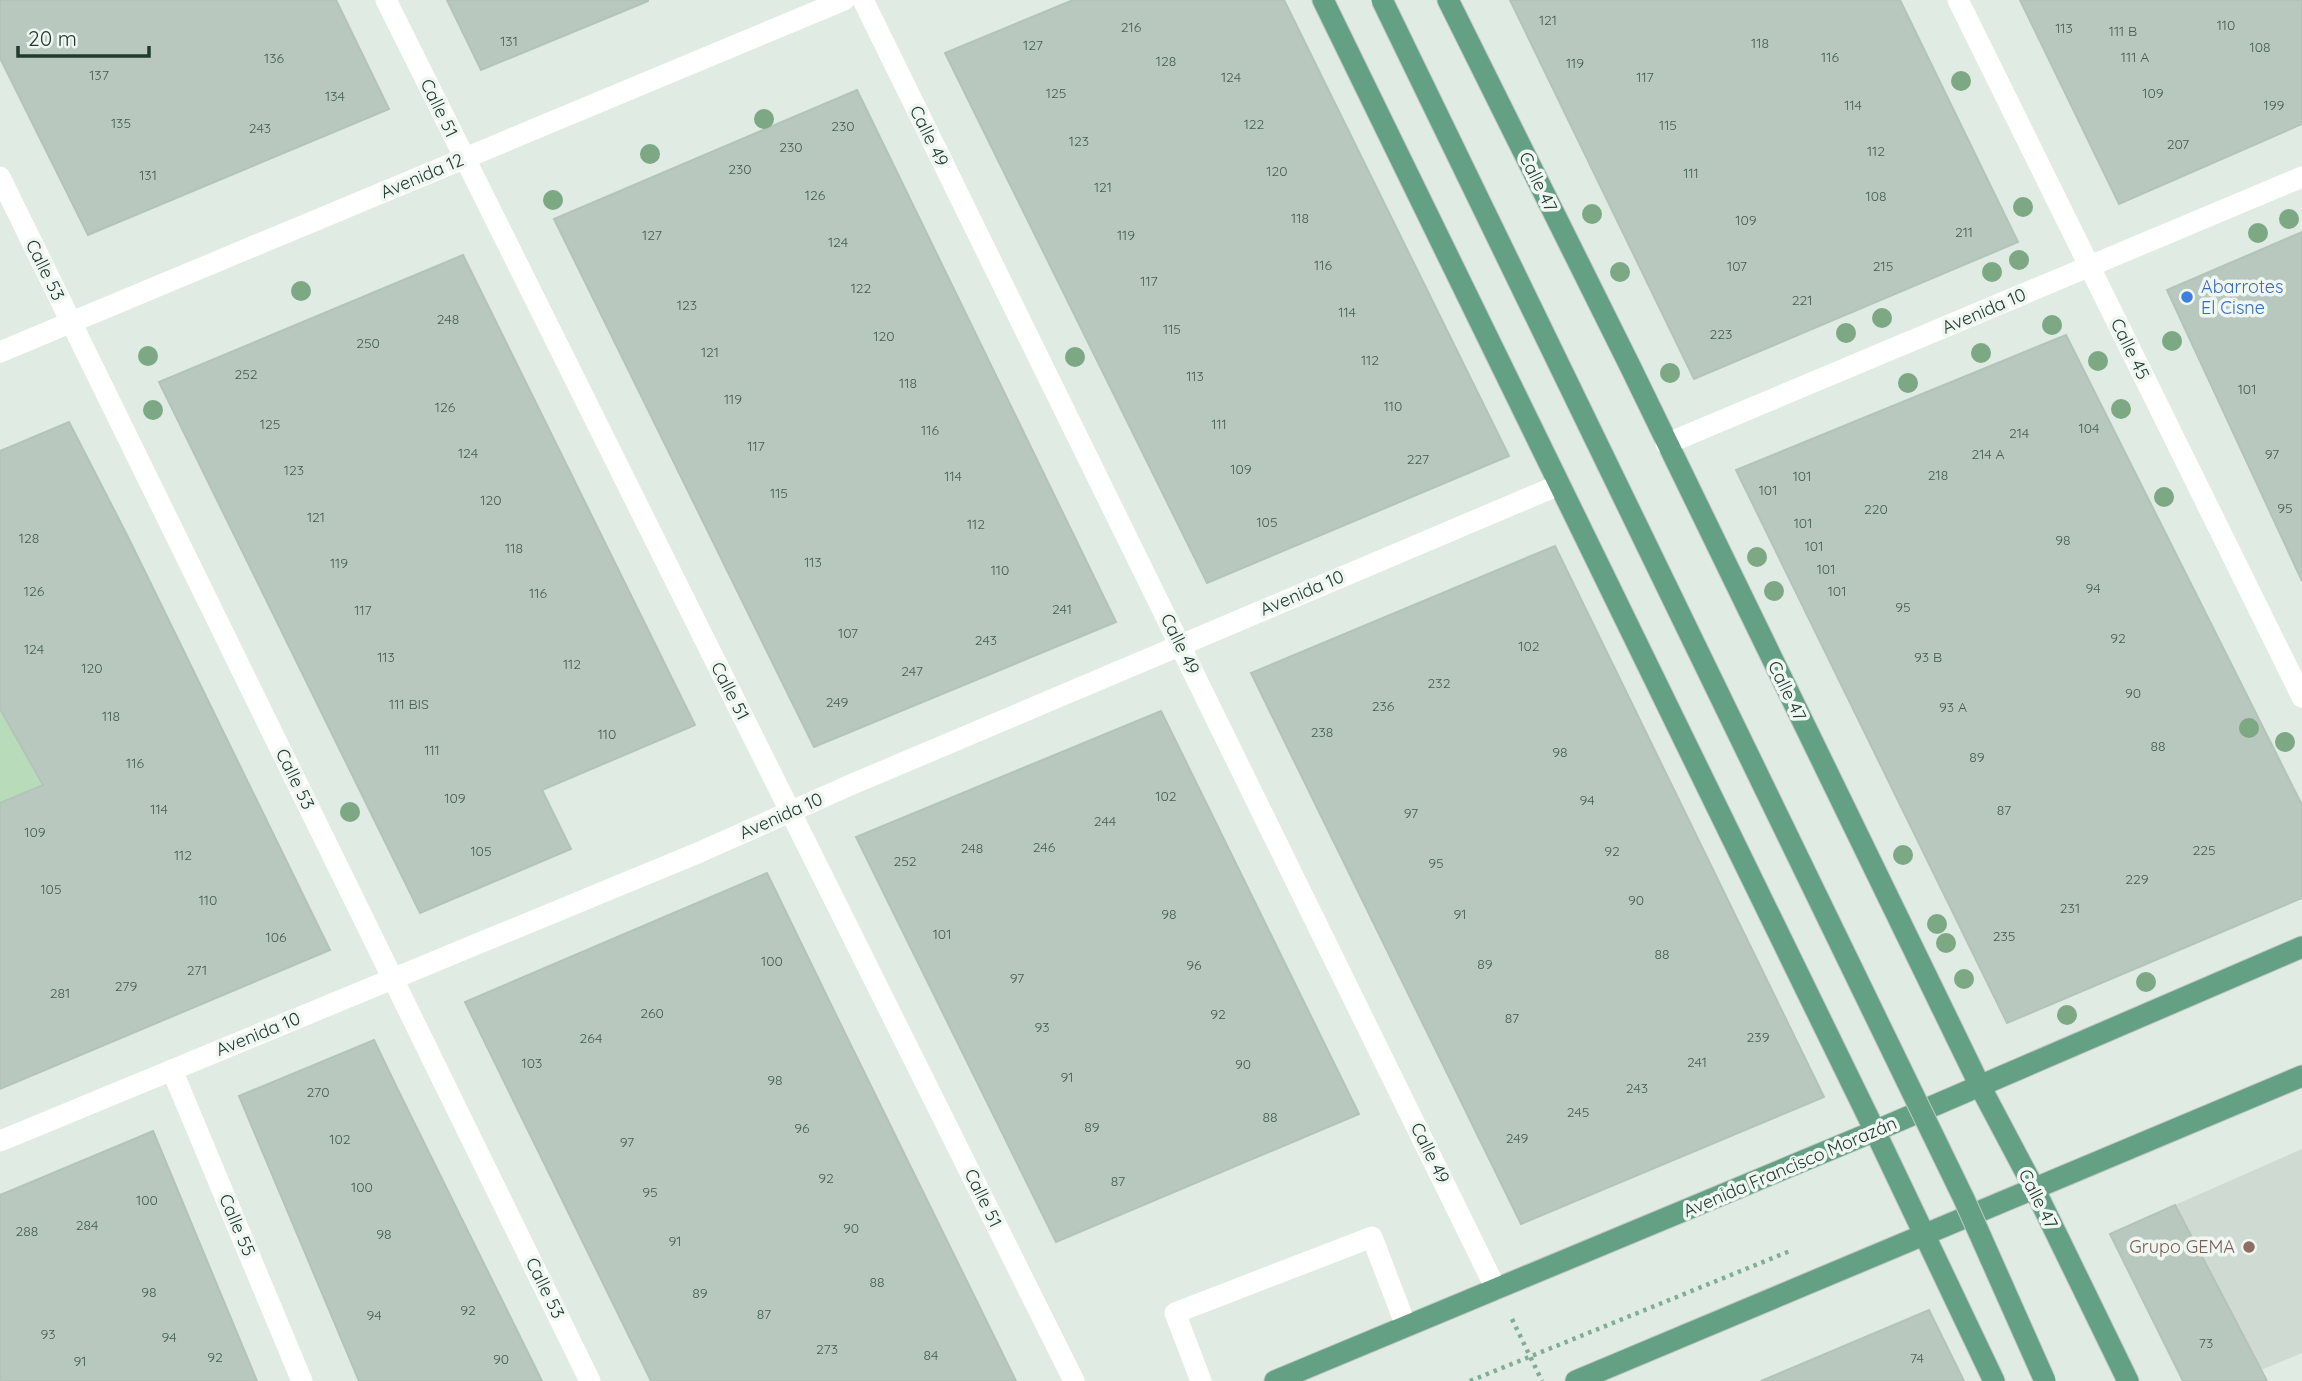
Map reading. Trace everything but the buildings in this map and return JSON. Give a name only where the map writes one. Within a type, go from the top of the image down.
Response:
[{"type":"main road","points":[[1322,0],[1875,1131],[1994,1381]]},
{"type":"main road","points":[[1382,0],[1964,1199],[2045,1381]]},
{"type":"main road","name":"Calle 47","points":[[1448,0],[1630,366],[1980,1086],[2034,1188],[2128,1381]]},
{"type":"main road","name":"Avenida Francisco Morazán","points":[[1275,1381],[1875,1131],[2302,947]]},
{"type":"main road","points":[[1576,1381],[2302,1076]]},
{"type":"street","name":"Calle 51","points":[[386,0],[1074,1381]]},
{"type":"street","name":"Avenida 12","points":[[0,352],[844,0]]},
{"type":"street","name":"Calle 49","points":[[863,0],[1496,1289]]},
{"type":"street","name":"Calle 45","points":[[1958,0],[2302,697]]},
{"type":"street","name":"Calle 53","points":[[0,177],[590,1381]]},
{"type":"street","name":"Avenida 10","points":[[1666,444],[2302,177]]},
{"type":"street","name":"Avenida 10","points":[[0,1140],[700,852],[848,786],[1559,485]]},
{"type":"street","name":"Calle 55","points":[[172,1070],[302,1381]]},
{"type":"street","points":[[1201,1381],[1175,1312],[1372,1237],[1406,1326]]},
{"type":"path","points":[[1496,1289],[1542,1381]]},
{"type":"shaded area","name":"Grupo GEMA","points":[[2302,1149],[2302,1353],[2261,1370],[2175,1205]]},
{"type":"green space","points":[[0,709],[44,785],[0,803]]},
{"type":"place","name":"Abarrotes El Cisne","points":[[2187,297]]},
{"type":"place","name":"Grupo GEMA","points":[[2249,1247]]}]
